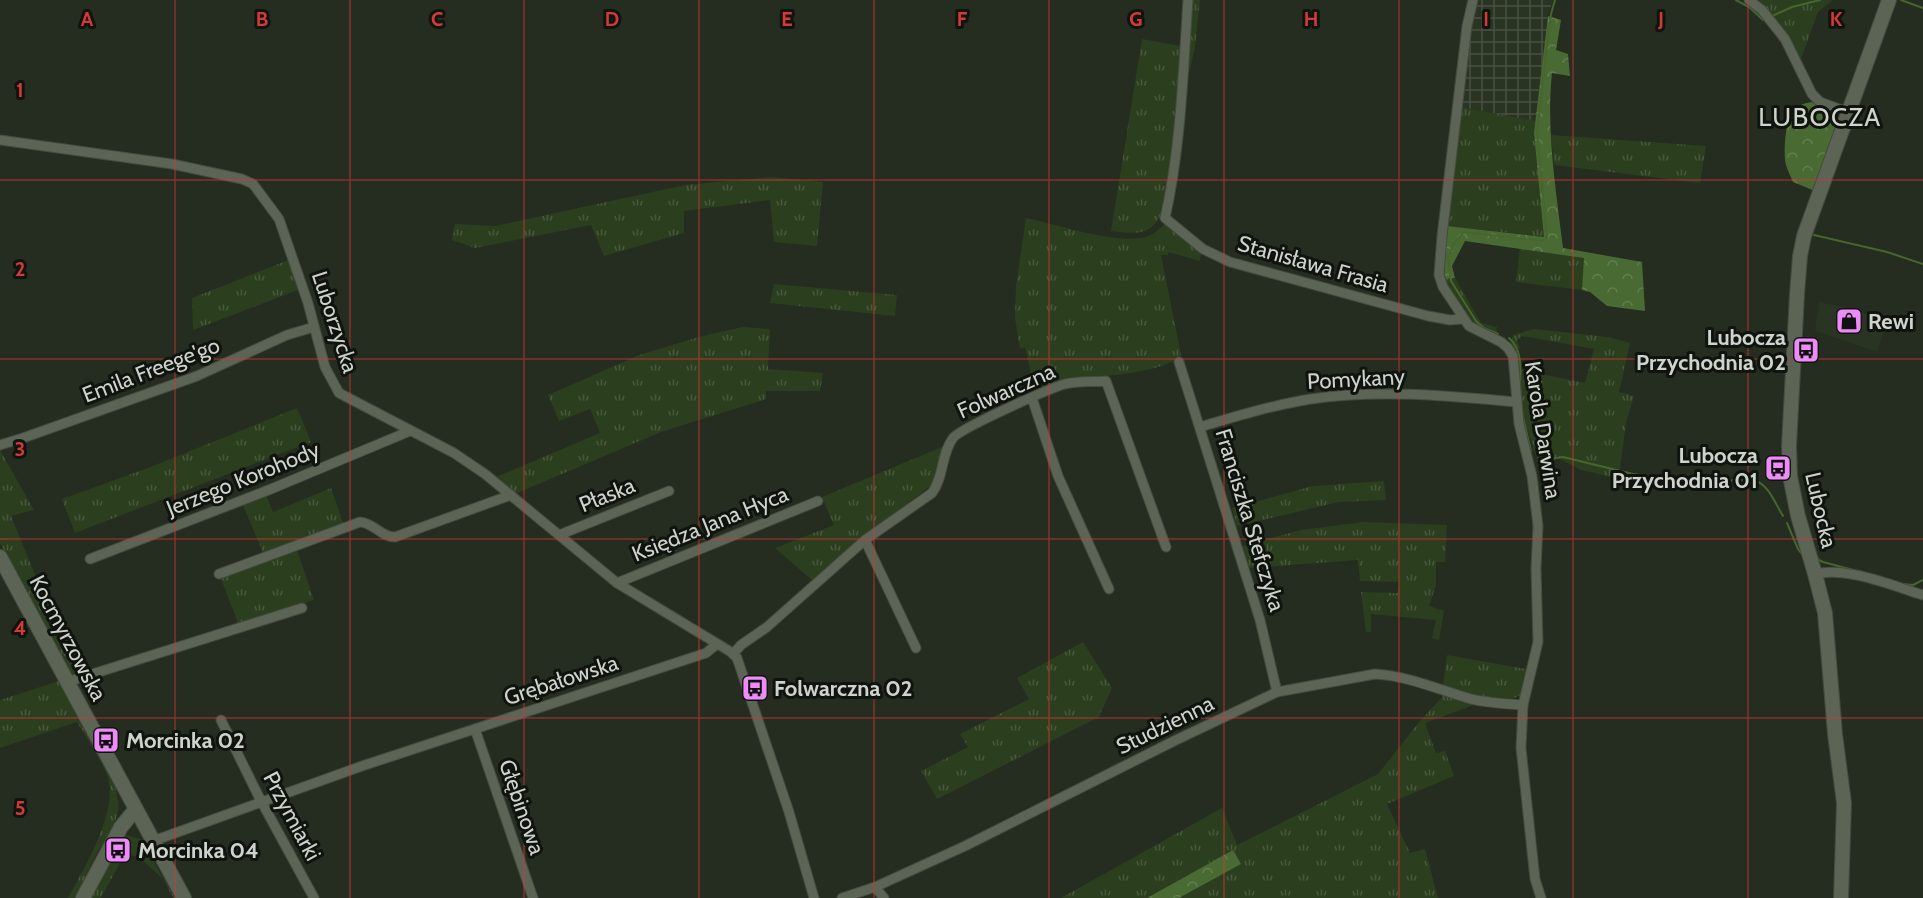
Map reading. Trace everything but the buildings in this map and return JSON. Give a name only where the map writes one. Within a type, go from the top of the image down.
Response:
[{"type":"street","name":"Stanisława Frasia","points":[[1188,0],[1181,114],[1165,218],[1203,249],[1230,262],[1428,316],[1450,320],[1463,319]]},
{"type":"street","name":"Karola Darwina","points":[[1473,0],[1467,26],[1439,275],[1443,287],[1469,327],[1508,348],[1513,356],[1519,424],[1532,476],[1538,526],[1536,574],[1538,642],[1523,705],[1521,748],[1535,879],[1541,898]]},
{"type":"street","points":[[1749,0],[1773,22],[1785,39],[1812,94],[1820,102],[1850,113]]},
{"type":"street","name":"Lubocka","points":[[1840,898],[1844,803],[1834,724],[1825,613],[1798,516],[1790,476],[1798,267],[1807,226],[1850,113],[1889,0]]},
{"type":"street","name":"Luborzycka","points":[[0,140],[172,164],[253,184],[279,219],[325,367],[339,393],[454,453],[485,474],[617,584],[717,644]]},
{"type":"street","name":"Emila Freege'go","points":[[0,445],[197,376],[287,335],[314,327]]},
{"type":"street","name":"Franciszka Stefczyka","points":[[1179,362],[1260,620],[1277,692]]},
{"type":"street","name":"Folwarczna","points":[[733,654],[865,540],[932,493],[938,483],[949,446],[957,434],[1067,384],[1106,381],[1166,547]]},
{"type":"street","name":"Pomykany","points":[[1200,427],[1280,405],[1340,396],[1429,395],[1516,402]]},
{"type":"street","points":[[1032,398],[1058,476],[1109,589]]},
{"type":"street","name":"Jerzego Korohody","points":[[90,559],[271,489],[410,431]]},
{"type":"street","name":"Płaska","points":[[559,535],[669,491]]},
{"type":"street","points":[[219,574],[360,522],[385,536],[395,537],[510,495]]},
{"type":"street","name":"Księdza Jana Hyca","points":[[617,584],[818,501]]},
{"type":"street","points":[[865,540],[916,648]]},
{"type":"street","name":"Kocmyrzowska","points":[[0,557],[183,898]]},
{"type":"street","points":[[1815,574],[1840,573],[1922,593]]},
{"type":"street","points":[[67,682],[302,608]]},
{"type":"street","points":[[717,644],[733,654],[739,661],[814,898]]},
{"type":"street","name":"Grębałowska","points":[[153,841],[261,801],[706,653],[717,644]]},
{"type":"street","name":"Studzienna","points":[[842,898],[875,887],[965,846],[1277,692],[1375,674],[1421,682],[1480,701],[1523,705]]},
{"type":"street","name":"Przymiarki","points":[[221,720],[261,801],[314,898]]},
{"type":"street","name":"Głębinowa","points":[[475,729],[532,898]]},
{"type":"street","points":[[83,898],[121,827],[135,810]]},
{"type":"street","points":[[875,887],[884,898]]},
{"type":"shaded area","points":[[1476,0],[1553,0],[1548,16],[1536,121],[1460,107]]},
{"type":"shaded area","points":[[1819,302],[1848,308],[1887,321],[1877,352],[1815,331]]},
{"type":"green space","points":[[1190,0],[1200,0],[1195,47],[1183,100]]},
{"type":"green space","points":[[1759,0],[1833,0],[1818,12],[1801,59],[1780,24]]},
{"type":"green space","points":[[1548,16],[1561,20],[1556,50],[1568,54],[1570,76],[1552,73],[1550,95],[1553,161],[1563,248],[1642,262],[1645,311],[1607,306],[1590,292],[1582,290],[1584,258],[1465,241],[1452,266],[1455,278],[1444,279],[1447,226],[1544,237],[1534,133]]},
{"type":"green space","points":[[1142,39],[1181,46],[1177,127],[1163,209],[1159,218],[1154,225],[1143,232],[1128,233],[1111,231]]},
{"type":"green space","points":[[1812,102],[1834,114],[1839,121],[1815,191],[1793,182],[1786,165],[1785,152],[1787,127],[1792,113],[1798,106]]},
{"type":"green space","points":[[1460,107],[1536,121],[1534,133],[1545,237],[1447,226]]},
{"type":"green space","points":[[1551,135],[1706,146],[1700,183],[1554,165]]},
{"type":"green space","points":[[771,177],[823,182],[817,246],[774,242],[770,200],[684,211],[684,233],[604,256],[591,225],[475,248],[452,240],[455,224],[495,226],[685,185]]},
{"type":"green space","points":[[1026,218],[1086,233],[1133,239],[1145,237],[1165,224],[1198,248],[1201,253],[1200,261],[1168,252],[1168,255],[1161,255],[1181,355],[1172,362],[1142,371],[1060,382],[1044,387],[1034,386],[1025,347],[1020,349],[1015,318],[1016,286]]},
{"type":"green space","points":[[1520,248],[1585,258],[1582,290],[1516,282]]},
{"type":"green space","points":[[291,259],[298,290],[193,330],[192,298]]},
{"type":"green space","points":[[1455,278],[1481,323],[1497,327],[1496,336],[1465,319],[1465,308],[1453,305],[1444,279]]},
{"type":"green space","points":[[774,284],[897,295],[895,316],[770,303]]},
{"type":"green space","points":[[743,327],[770,329],[768,369],[823,373],[820,391],[766,391],[766,399],[661,432],[515,494],[496,477],[600,433],[590,409],[559,421],[548,395],[642,354],[706,335]]},
{"type":"green space","points":[[1534,329],[1608,337],[1630,343],[1619,392],[1634,396],[1626,423],[1620,469],[1613,468],[1612,477],[1581,470],[1559,458],[1538,462],[1518,401],[1517,369],[1585,383],[1594,349],[1522,336],[1517,340],[1520,348],[1514,350],[1510,344],[1513,335]]},
{"type":"green space","points":[[297,408],[311,442],[75,533],[62,499],[148,468]]},
{"type":"green space","points":[[942,447],[933,484],[861,538],[813,581],[775,548],[834,525],[822,497]]},
{"type":"green space","points":[[0,450],[34,510],[11,516],[36,577],[86,669],[72,677],[0,543]]},
{"type":"green space","points":[[1384,481],[1386,500],[1339,502],[1237,526],[1232,508],[1313,486]]},
{"type":"green space","points":[[331,488],[343,523],[264,555],[243,505],[266,495],[273,512]]},
{"type":"green space","points":[[1363,522],[1447,525],[1445,562],[1436,562],[1436,585],[1429,606],[1444,611],[1439,640],[1432,638],[1436,620],[1371,614],[1371,632],[1366,632],[1361,592],[1398,593],[1399,582],[1360,581],[1358,560],[1248,568],[1242,546],[1301,530]]},
{"type":"green space","points":[[297,550],[314,600],[238,623],[221,579]]},
{"type":"green space","points":[[1083,642],[1112,688],[1099,717],[937,799],[921,771],[968,747],[960,734],[1029,699],[1017,678]]},
{"type":"green space","points":[[1447,655],[1526,669],[1521,695],[1512,699],[1492,700],[1443,685]]},
{"type":"green space","points":[[59,681],[86,726],[113,782],[118,798],[118,810],[114,824],[93,860],[76,898],[68,898],[91,855],[109,805],[110,789],[101,762],[77,722],[0,748],[0,700]]},
{"type":"green space","points":[[1444,695],[1476,704],[1425,723],[1436,753],[1445,751],[1454,776],[1387,804],[1410,853],[1425,849],[1438,898],[1179,898],[1240,864],[1233,850],[1147,898],[1061,898],[1222,808],[1237,845],[1378,774]]},
{"type":"green space","points":[[126,835],[143,840],[163,879],[139,857],[125,854],[101,898],[91,898],[113,855],[117,856],[122,847],[120,845]]},
{"type":"green space","points":[[1233,850],[1241,864],[1179,898],[1147,898]]},
{"type":"green space","points":[[163,879],[165,880],[175,898],[173,898]]},
{"type":"waterway","points":[[1498,334],[1484,328],[1476,321],[1451,281],[1448,258],[1454,243],[1464,232],[1542,241],[1547,238],[1537,131],[1551,14],[1555,0]]},
{"type":"waterway","points":[[1736,0],[1749,7],[1763,20],[1765,19]]},
{"type":"waterway","points":[[1770,17],[1792,7],[1820,0]]},
{"type":"waterway","points":[[1901,0],[1923,8]]},
{"type":"waterway","points":[[1814,235],[1887,252],[1923,264]]},
{"type":"waterway","points":[[1509,338],[1514,343],[1519,356],[1520,392]]},
{"type":"waterway","points":[[1522,413],[1531,451]]},
{"type":"waterway","points":[[1538,461],[1563,457],[1633,474],[1664,476],[1689,481],[1754,480],[1768,490],[1783,516]]},
{"type":"waterway","points":[[1787,523],[1804,557]]},
{"type":"waterway","points":[[1816,555],[1823,562],[1880,577]]},
{"type":"waterway","points":[[1903,584],[1913,585],[1923,580]]},
{"type":"place","name":"Rewi","points":[[1849,321]]},
{"type":"place","name":"Lubocza Przychodnia 02","points":[[1806,350]]},
{"type":"place","name":"Lubocza Przychodnia 01","points":[[1778,468]]},
{"type":"place","name":"Folwarczna 02","points":[[755,688]]},
{"type":"place","name":"Morcinka 02","points":[[106,740]]},
{"type":"place","name":"Morcinka 04","points":[[118,850]]},
{"type":"district","name":"LUBOCZA","points":[[1820,117]]}]
